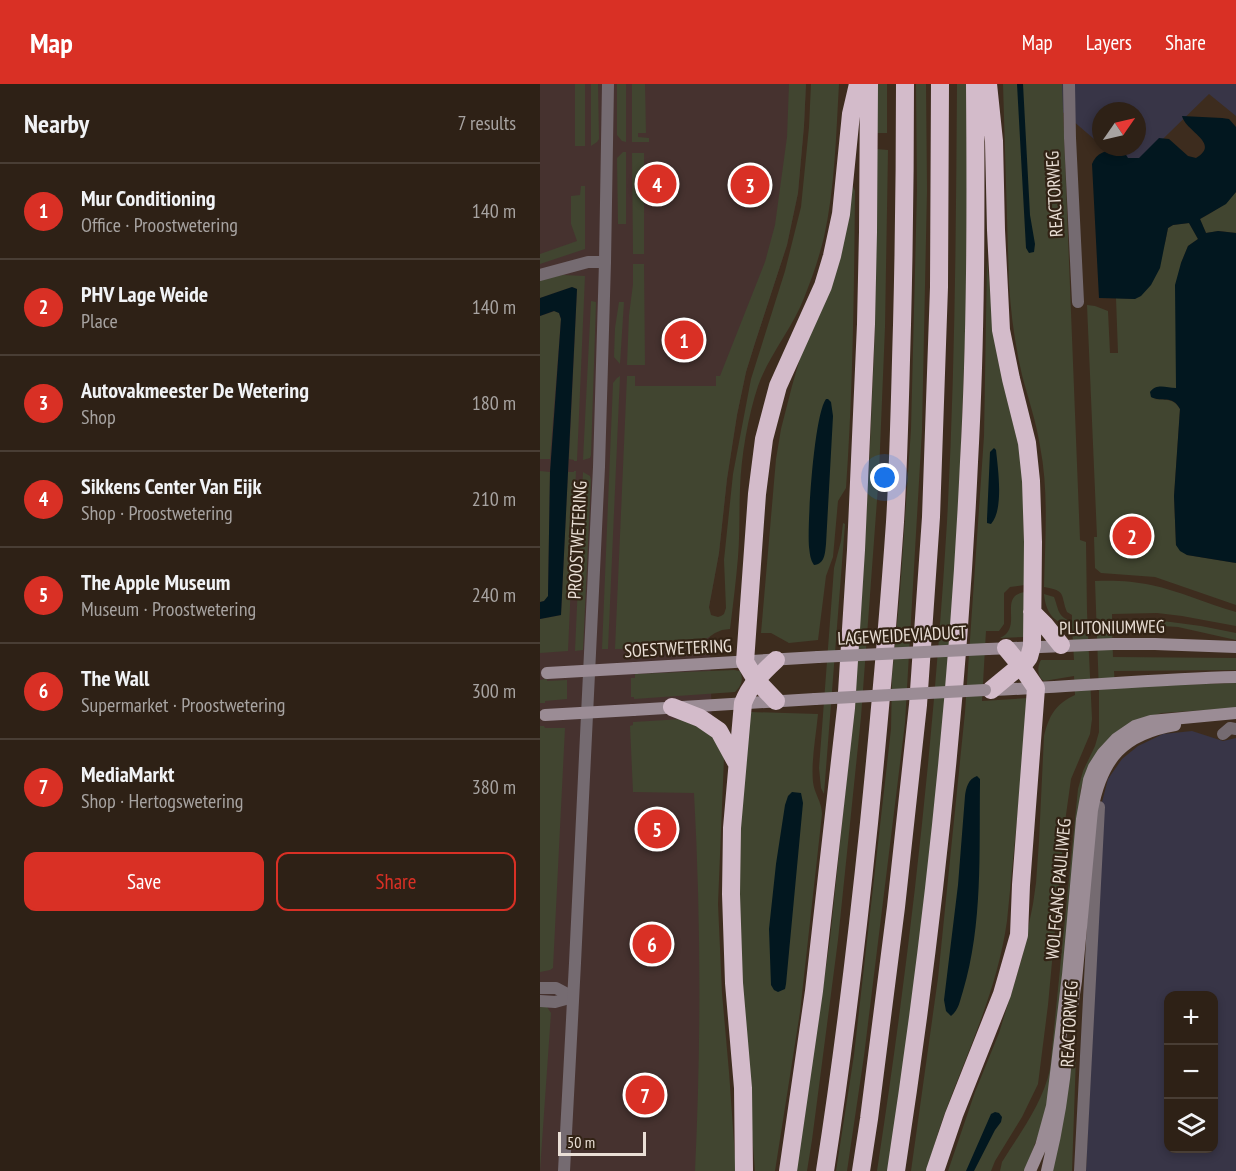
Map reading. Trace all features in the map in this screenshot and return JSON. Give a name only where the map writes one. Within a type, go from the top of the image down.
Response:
[{"type":"highway","points":[[776,701],[756,680],[744,662],[757,494],[764,439],[778,386],[823,286],[832,256],[841,214],[851,114],[858,84]]},
{"type":"highway","points":[[788,1171],[814,991],[846,708],[857,540],[866,336],[869,84]]},
{"type":"highway","points":[[825,1171],[863,880],[895,521],[902,319],[905,84]]},
{"type":"highway","points":[[861,1171],[896,907],[918,693],[932,495],[939,287],[940,84]]},
{"type":"highway","points":[[896,1171],[938,860],[958,632],[969,462],[974,336],[975,84]]},
{"type":"highway","points":[[988,84],[994,141],[1001,330],[1027,443],[1033,542],[1032,646],[1029,657],[1022,666],[988,690]]},
{"type":"highway","points":[[1032,612],[1067,645]]},
{"type":"highway","points":[[935,1171],[954,1115],[1002,994],[1019,934],[1036,688],[1022,666],[997,649]]},
{"type":"highway","points":[[744,1171],[743,1088],[734,983],[731,894],[732,828],[743,703],[756,680],[776,660]]},
{"type":"highway","points":[[672,707],[700,718],[719,731],[737,764]]},
{"type":"main road","name":"PLUTONIUMWEG","points":[[997,649],[1113,644],[1236,647]]},
{"type":"main road","name":"LAGEWEIDEVIADUCT","points":[[818,657],[997,649]]},
{"type":"main road","name":"SOESTWETERING","points":[[543,673],[818,657]]},
{"type":"main road","points":[[542,715],[1236,677]]},
{"type":"main road","name":"WOLFGANG PAULIWEG","points":[[1030,1171],[1041,1146],[1052,1106],[1068,975],[1082,819],[1089,780],[1094,767],[1116,738],[1135,726],[1151,721],[1236,713]]},
{"type":"main road","name":"WOLFGANG PAULIWEG","points":[[1047,1171],[1061,1105],[1076,981],[1092,810],[1100,778],[1109,761],[1126,743],[1137,736],[1165,727],[1236,720]]},
{"type":"street","name":"PROOSTWETERING","points":[[564,1171],[599,467],[608,84]]},
{"type":"street","name":"REACTORWEG","points":[[1069,84],[1078,302]]},
{"type":"street","points":[[540,275],[588,262],[605,262]]},
{"type":"street","points":[[1223,734],[1230,728],[1236,729]]},
{"type":"street","name":"REACTORWEG","points":[[1080,1171],[1099,807]]},
{"type":"street","points":[[540,988],[556,988],[573,997]]},
{"type":"street","points":[[540,1001],[555,1002],[573,997]]},
{"type":"shaded area","points":[[540,84],[806,84],[798,193],[787,245],[746,372],[737,415],[719,553],[709,607],[716,887],[716,1171],[540,1171]]},
{"type":"shaded area","points":[[1057,84],[1236,84],[1236,116],[1209,94],[1146,155],[1146,102],[1092,102],[1092,137],[1058,108]]},
{"type":"shaded area","points":[[1113,156],[1145,156],[1130,171]]},
{"type":"shaded area","points":[[1192,731],[1223,741],[1236,738],[1236,1171],[1086,1171],[1102,802],[1108,779],[1122,759],[1138,746],[1163,734]]},
{"type":"green space","points":[[575,84],[585,84],[585,146],[575,146]]},
{"type":"green space","points":[[591,84],[598,84],[599,139],[591,146]]},
{"type":"green space","points":[[617,84],[626,84],[626,142],[617,135]]},
{"type":"green space","points":[[632,84],[645,84],[646,133],[638,133],[638,137],[649,138],[649,142],[632,142]]},
{"type":"green space","points":[[789,84],[806,84],[798,193],[787,245],[746,372],[737,415],[719,553],[709,607],[711,615],[718,617],[724,614],[726,608],[724,560],[733,474],[751,379],[785,271],[801,207],[811,84],[839,84],[833,181],[824,237],[813,275],[799,309],[768,364],[751,410],[742,464],[739,548],[730,629],[715,633],[693,648],[615,649],[627,376],[635,376],[635,386],[716,386],[716,376],[720,376],[765,262],[775,225],[787,137]]},
{"type":"green space","points":[[876,84],[887,84],[887,133],[876,133]]},
{"type":"green space","points":[[916,84],[926,84],[927,190],[922,430],[905,723],[864,1056],[847,1171],[836,1171],[854,1055],[891,729],[892,676],[911,429],[917,190]]},
{"type":"green space","points":[[957,84],[968,84],[966,316],[958,523],[945,716],[903,1080],[888,1171],[877,1171],[910,928],[928,766],[942,603],[952,412]]},
{"type":"green space","points":[[1003,84],[1062,84],[1080,540],[1086,542],[1092,719],[1090,734],[1071,779],[1038,1084],[991,1171],[948,1171],[975,1092],[999,1033],[1022,958],[1036,883],[1044,736],[1054,711],[1062,702],[1075,695],[1074,676],[1044,681],[1038,671],[1041,660],[1074,660],[1072,627],[1052,616],[1044,594],[1054,597],[1061,615],[1072,622],[1072,615],[1067,612],[1060,592],[1044,587],[1046,516],[1043,463],[1017,352],[1009,284]]},
{"type":"green space","points":[[876,149],[888,150],[885,327],[879,473],[861,717],[838,940],[812,1140],[807,1171],[796,1171],[830,939],[853,717],[869,470],[875,327]]},
{"type":"green space","points":[[626,152],[626,224],[618,224],[617,158]]},
{"type":"green space","points":[[632,153],[644,153],[644,254],[633,254]]},
{"type":"green space","points":[[851,182],[855,191],[854,303],[846,488],[838,501],[833,557],[826,576],[818,640],[789,643],[771,633],[761,633],[776,459],[792,386]]},
{"type":"green space","points":[[581,186],[585,186],[585,249],[540,264],[540,254],[577,241],[571,224],[571,196],[580,195]]},
{"type":"green space","points":[[1236,192],[1236,233],[1219,231],[1206,233],[1200,219],[1210,214]]},
{"type":"green space","points":[[1189,223],[1198,239],[1188,246],[1181,263],[1176,389],[1154,399],[1172,401],[1180,409],[1174,496],[1176,545],[1187,555],[1236,563],[1236,605],[1155,577],[1101,573],[1095,568],[1094,537],[1097,537],[1087,305],[1108,311],[1110,353],[1118,353],[1116,298],[1135,299],[1165,243],[1168,228]]},
{"type":"green space","points":[[987,259],[991,301],[1022,450],[1025,585],[1010,587],[1004,593],[1004,624],[999,631],[986,631],[982,701],[1029,698],[1007,921],[996,972],[989,997],[943,1118],[927,1171],[911,1171],[938,978],[965,712],[984,436]]},
{"type":"green space","points":[[633,264],[644,264],[645,365],[627,365]]},
{"type":"green space","points":[[563,275],[585,276],[577,461],[569,459],[577,289],[572,287],[540,298],[540,279]]},
{"type":"green space","points":[[591,301],[596,302],[591,455],[590,458],[583,460]]},
{"type":"green space","points":[[619,302],[624,302],[620,364],[614,357]]},
{"type":"green space","points":[[555,311],[559,313],[561,319],[550,459],[540,459],[540,316]]},
{"type":"green space","points":[[620,376],[608,649],[602,649],[613,383]]},
{"type":"green space","points":[[540,471],[550,472],[548,597],[540,602]]},
{"type":"green space","points":[[576,471],[568,651],[540,653],[540,619],[561,615],[568,472]]},
{"type":"green space","points":[[583,472],[590,476],[591,480],[583,650],[575,651]]},
{"type":"green space","points":[[843,523],[845,524],[824,794],[821,788],[819,768],[834,568]]},
{"type":"green space","points":[[1095,581],[1123,581],[1151,585],[1236,612],[1236,626],[1157,613],[1112,614],[1112,621],[1163,621],[1201,626],[1236,633],[1236,640],[1178,627],[1112,628],[1113,657],[1236,658],[1236,670],[1114,671],[1115,687],[1236,683],[1236,708],[1162,713],[1140,719],[1086,773],[1081,788],[1047,1111],[1025,1171],[1000,1171],[1002,1162],[1042,1094],[1050,1069],[1078,789],[1099,732]]},
{"type":"green space","points":[[1025,592],[1025,637],[1000,638],[1007,633],[1010,627],[1013,599]]},
{"type":"green space","points":[[740,671],[742,677],[735,692],[634,699],[631,697],[631,678],[635,678],[635,674]]},
{"type":"green space","points":[[547,679],[547,681],[567,680],[567,699],[540,703],[540,680]]},
{"type":"green space","points":[[750,712],[818,714],[813,774],[822,814],[800,1012],[775,1171],[755,1171],[743,1021],[737,857]]},
{"type":"green space","points":[[682,719],[712,731],[724,758],[718,904],[722,993],[736,1171],[695,1171],[699,982],[694,793],[633,792],[630,726],[633,722]]},
{"type":"green space","points":[[540,726],[565,728],[553,968],[540,972]]},
{"type":"green space","points":[[540,1006],[547,1007],[551,1013],[540,1171]]},
{"type":"green space","points":[[1072,1055],[1076,1056],[1072,1171],[1051,1171]]},
{"type":"water","points":[[1017,84],[1023,84],[1030,215],[1035,244],[1034,252],[1029,253],[1026,248]]},
{"type":"water","points":[[1182,116],[1222,118],[1229,119],[1236,127],[1236,192],[1226,204],[1200,219],[1206,233],[1218,231],[1236,233],[1236,563],[1187,555],[1176,545],[1174,496],[1180,409],[1170,400],[1151,397],[1150,392],[1159,387],[1176,388],[1175,285],[1188,246],[1198,239],[1189,223],[1168,228],[1160,268],[1151,285],[1141,296],[1135,299],[1099,298],[1092,164],[1097,156],[1139,158],[1146,156],[1146,151],[1159,138],[1169,139],[1188,156],[1196,158],[1203,153],[1204,142]]},
{"type":"water","points":[[572,287],[577,289],[561,615],[540,619],[540,602],[548,596],[550,472],[561,319],[559,313],[554,311],[540,316],[540,298]]},
{"type":"water","points":[[826,399],[831,402],[833,416],[826,544],[822,560],[814,565],[809,547],[810,494],[818,426]]},
{"type":"water","points":[[994,448],[998,468],[999,499],[998,509],[991,524],[987,523],[987,519],[990,452]]},
{"type":"water","points":[[977,776],[980,782],[977,914],[969,966],[959,1005],[951,1016],[946,1011],[944,1000],[958,885],[965,796],[970,782]]},
{"type":"water","points":[[792,792],[801,793],[803,803],[786,984],[785,989],[778,992],[771,985],[769,929],[785,805]]},
{"type":"water","points":[[995,1112],[1002,1117],[1001,1122],[974,1171],[966,1171],[991,1114]]},
{"type":"place","name":"Sikkens Center Van Eijk","points":[[657,184]]},
{"type":"place","name":"Autovakmeester De Wetering","points":[[750,185]]},
{"type":"place","name":"Mur Conditioning","points":[[684,340]]},
{"type":"place","name":"PHV Lage Weide","points":[[1132,536]]},
{"type":"place","name":"The Apple Museum","points":[[657,829]]},
{"type":"place","name":"The Wall","points":[[652,944]]},
{"type":"place","name":"MediaMarkt","points":[[645,1095]]}]
